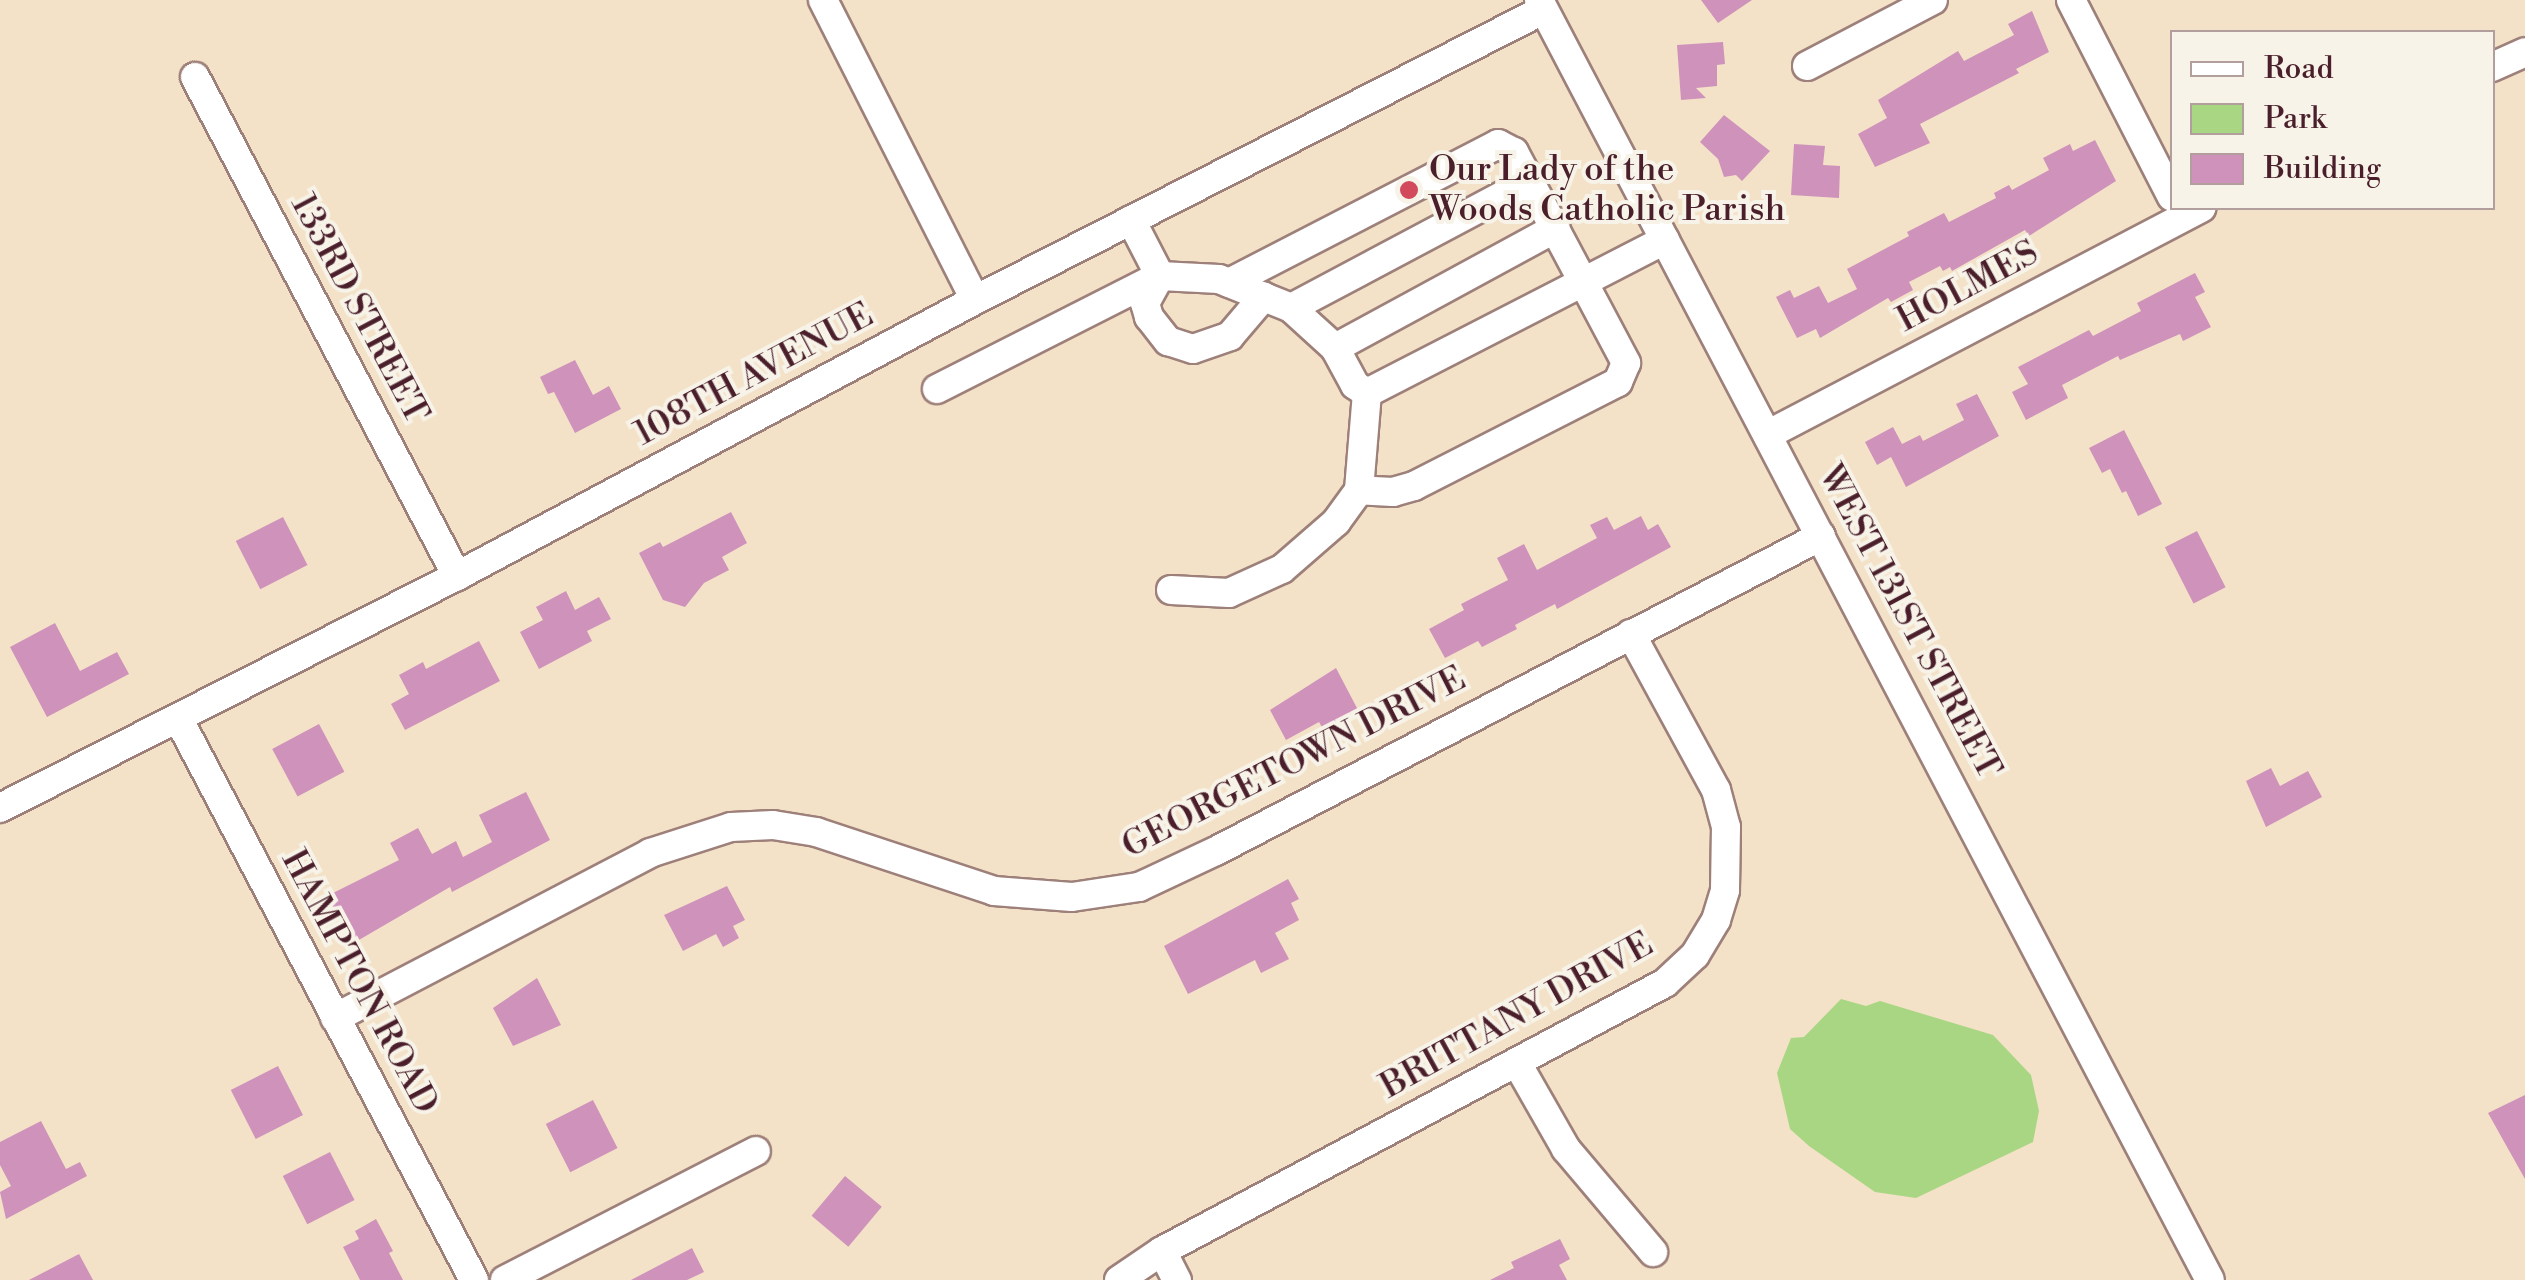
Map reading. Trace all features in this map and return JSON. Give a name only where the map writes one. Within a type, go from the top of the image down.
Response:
[{"type":"street","points":[[823,0],[975,300]]},
{"type":"street","points":[[1807,66],[1933,0]]},
{"type":"street","points":[[2071,0],[2170,181]]},
{"type":"street","name":"108TH AVENUE","points":[[0,808],[457,576],[1541,5]]},
{"type":"street","name":"WEST 131ST STREET","points":[[1541,5],[2210,1280]]},
{"type":"street","points":[[2495,66],[2525,52]]},
{"type":"street","name":"133RD STREET","points":[[195,76],[457,576]]},
{"type":"street","points":[[1229,283],[1498,144],[1514,152],[1585,279],[1626,363],[1618,382],[1414,486],[1393,492],[1359,490]]},
{"type":"street","points":[[1291,308],[1530,181]]},
{"type":"street","name":"HOLMES","points":[[1768,434],[2179,210]]},
{"type":"street","points":[[1131,220],[1160,276]]},
{"type":"street","points":[[1335,348],[1556,228]]},
{"type":"street","points":[[1367,393],[1666,240]]},
{"type":"street","points":[[1160,276],[1145,303],[1149,317],[1168,340],[1193,349],[1230,336],[1264,296]]},
{"type":"street","points":[[937,389],[1160,276],[1229,283],[1291,308],[1335,348],[1355,385],[1367,393]]},
{"type":"street","points":[[1171,590],[1229,593],[1282,569],[1336,522],[1359,490],[1367,393]]},
{"type":"street","name":"GEORGETOWN DRIVE","points":[[335,1018],[650,853],[731,827],[773,825],[816,832],[994,892],[1072,898],[1139,887],[1216,851],[1821,536]]},
{"type":"street","name":"BRITTANY DRIVE","points":[[1118,1280],[1162,1251],[1664,983],[1696,955],[1716,920],[1725,890],[1726,827],[1716,790],[1631,634]]},
{"type":"street","name":"HAMPTON ROAD","points":[[178,718],[474,1280]]},
{"type":"street","points":[[1516,1063],[1566,1148],[1653,1252]]},
{"type":"street","points":[[504,1280],[756,1151]]},
{"type":"street","points":[[1162,1251],[1178,1280]]},
{"type":"green space","points":[[1841,999],[1866,1006],[1880,1001],[1993,1035],[2031,1075],[2039,1111],[2033,1142],[1916,1198],[1875,1192],[1809,1146],[1790,1129],[1777,1073],[1791,1038],[1804,1037]]},
{"type":"building","points":[[1701,0],[1752,0],[1718,23]]},
{"type":"building","points":[[2032,11],[2049,52],[2016,69],[2019,73],[1920,124],[1930,143],[1875,167],[1858,134],[1887,118],[1878,100],[1958,51],[1964,61],[2014,35],[2008,24]]},
{"type":"building","points":[[1723,42],[1725,64],[1717,65],[1717,86],[1696,88],[1706,98],[1681,100],[1677,45]]},
{"type":"building","points":[[1724,115],[1770,151],[1742,181],[1736,175],[1724,177],[1718,159],[1700,142]]},
{"type":"building","points":[[2095,140],[2116,181],[2029,236],[2025,230],[1952,271],[1950,267],[1943,271],[1940,266],[1909,282],[1913,290],[1891,302],[1888,298],[1820,338],[1816,329],[1797,338],[1776,297],[1790,290],[1794,298],[1819,286],[1828,303],[1857,289],[1847,269],[1944,213],[1949,222],[1996,198],[1994,193],[2009,185],[2012,190],[2049,170],[2043,158],[2070,144],[2073,151]]},
{"type":"building","points":[[1794,144],[1825,146],[1823,165],[1840,166],[1839,198],[1791,195]]},
{"type":"building","points":[[2195,273],[2205,292],[2195,297],[2211,327],[2183,341],[2180,334],[2120,360],[2118,356],[2062,385],[2068,398],[2026,420],[2012,392],[2028,384],[2018,367],[2089,330],[2093,336],[2141,311],[2137,303]]},
{"type":"building","points":[[575,360],[593,395],[609,386],[621,409],[575,433],[554,392],[548,394],[540,377]]},
{"type":"building","points":[[1977,394],[1999,436],[1906,487],[1891,457],[1877,465],[1865,442],[1893,427],[1902,444],[1920,435],[1923,441],[1964,420],[1956,404]]},
{"type":"building","points":[[2124,430],[2162,504],[2138,516],[2126,491],[2122,493],[2110,469],[2102,473],[2089,448]]},
{"type":"building","points":[[731,512],[747,543],[722,557],[729,570],[704,583],[685,607],[663,600],[639,553],[660,542],[663,547]]},
{"type":"building","points":[[1641,516],[1648,530],[1658,524],[1671,547],[1557,609],[1555,604],[1515,625],[1517,629],[1482,647],[1478,641],[1445,658],[1429,629],[1464,610],[1461,604],[1508,580],[1497,558],[1524,544],[1537,570],[1597,538],[1590,525],[1607,517],[1614,530]]},
{"type":"building","points":[[283,517],[308,565],[260,589],[236,541]]},
{"type":"building","points":[[2197,531],[2226,587],[2194,603],[2165,547]]},
{"type":"building","points":[[566,591],[575,610],[599,597],[611,619],[587,631],[592,641],[539,669],[520,632],[543,620],[536,607]]},
{"type":"building","points":[[55,623],[80,671],[117,652],[129,674],[47,717],[10,647]]},
{"type":"building","points":[[479,641],[500,681],[405,730],[391,704],[409,694],[399,675],[423,662],[426,669]]},
{"type":"building","points":[[1336,668],[1358,710],[1323,729],[1319,722],[1286,740],[1270,710]]},
{"type":"building","points":[[319,724],[344,772],[298,797],[272,749]]},
{"type":"building","points":[[2271,768],[2280,786],[2308,771],[2322,797],[2266,827],[2246,781]]},
{"type":"building","points":[[526,792],[550,840],[452,892],[450,887],[352,944],[327,896],[399,860],[390,843],[418,828],[432,854],[456,841],[463,857],[492,842],[479,815]]},
{"type":"building","points":[[1288,879],[1299,899],[1291,903],[1299,920],[1275,933],[1289,959],[1261,973],[1255,960],[1188,994],[1164,946]]},
{"type":"building","points":[[727,886],[745,920],[733,926],[739,938],[723,947],[716,934],[683,951],[664,915]]},
{"type":"building","points":[[537,978],[561,1025],[513,1046],[493,1008]]},
{"type":"building","points":[[278,1066],[303,1115],[256,1139],[231,1090]]},
{"type":"building","points":[[2525,1095],[2525,1179],[2488,1113]]},
{"type":"building","points":[[593,1100],[618,1148],[570,1172],[546,1124]]},
{"type":"building","points":[[41,1121],[66,1169],[80,1162],[87,1176],[6,1219],[0,1192],[11,1186],[0,1165],[0,1142]]},
{"type":"building","points":[[330,1152],[355,1200],[307,1224],[283,1176]]},
{"type":"building","points":[[845,1176],[882,1207],[848,1247],[812,1216]]},
{"type":"building","points":[[376,1219],[403,1280],[360,1280],[343,1247],[359,1239],[355,1231]]},
{"type":"building","points":[[1560,1239],[1570,1259],[1559,1265],[1567,1280],[1490,1280],[1514,1268],[1511,1262]]},
{"type":"building","points":[[692,1248],[704,1272],[687,1280],[631,1280]]},
{"type":"building","points":[[79,1254],[93,1280],[29,1280]]},
{"type":"place","name":"Our Lady of the Woods Catholic Parish","points":[[1409,190]]}]
